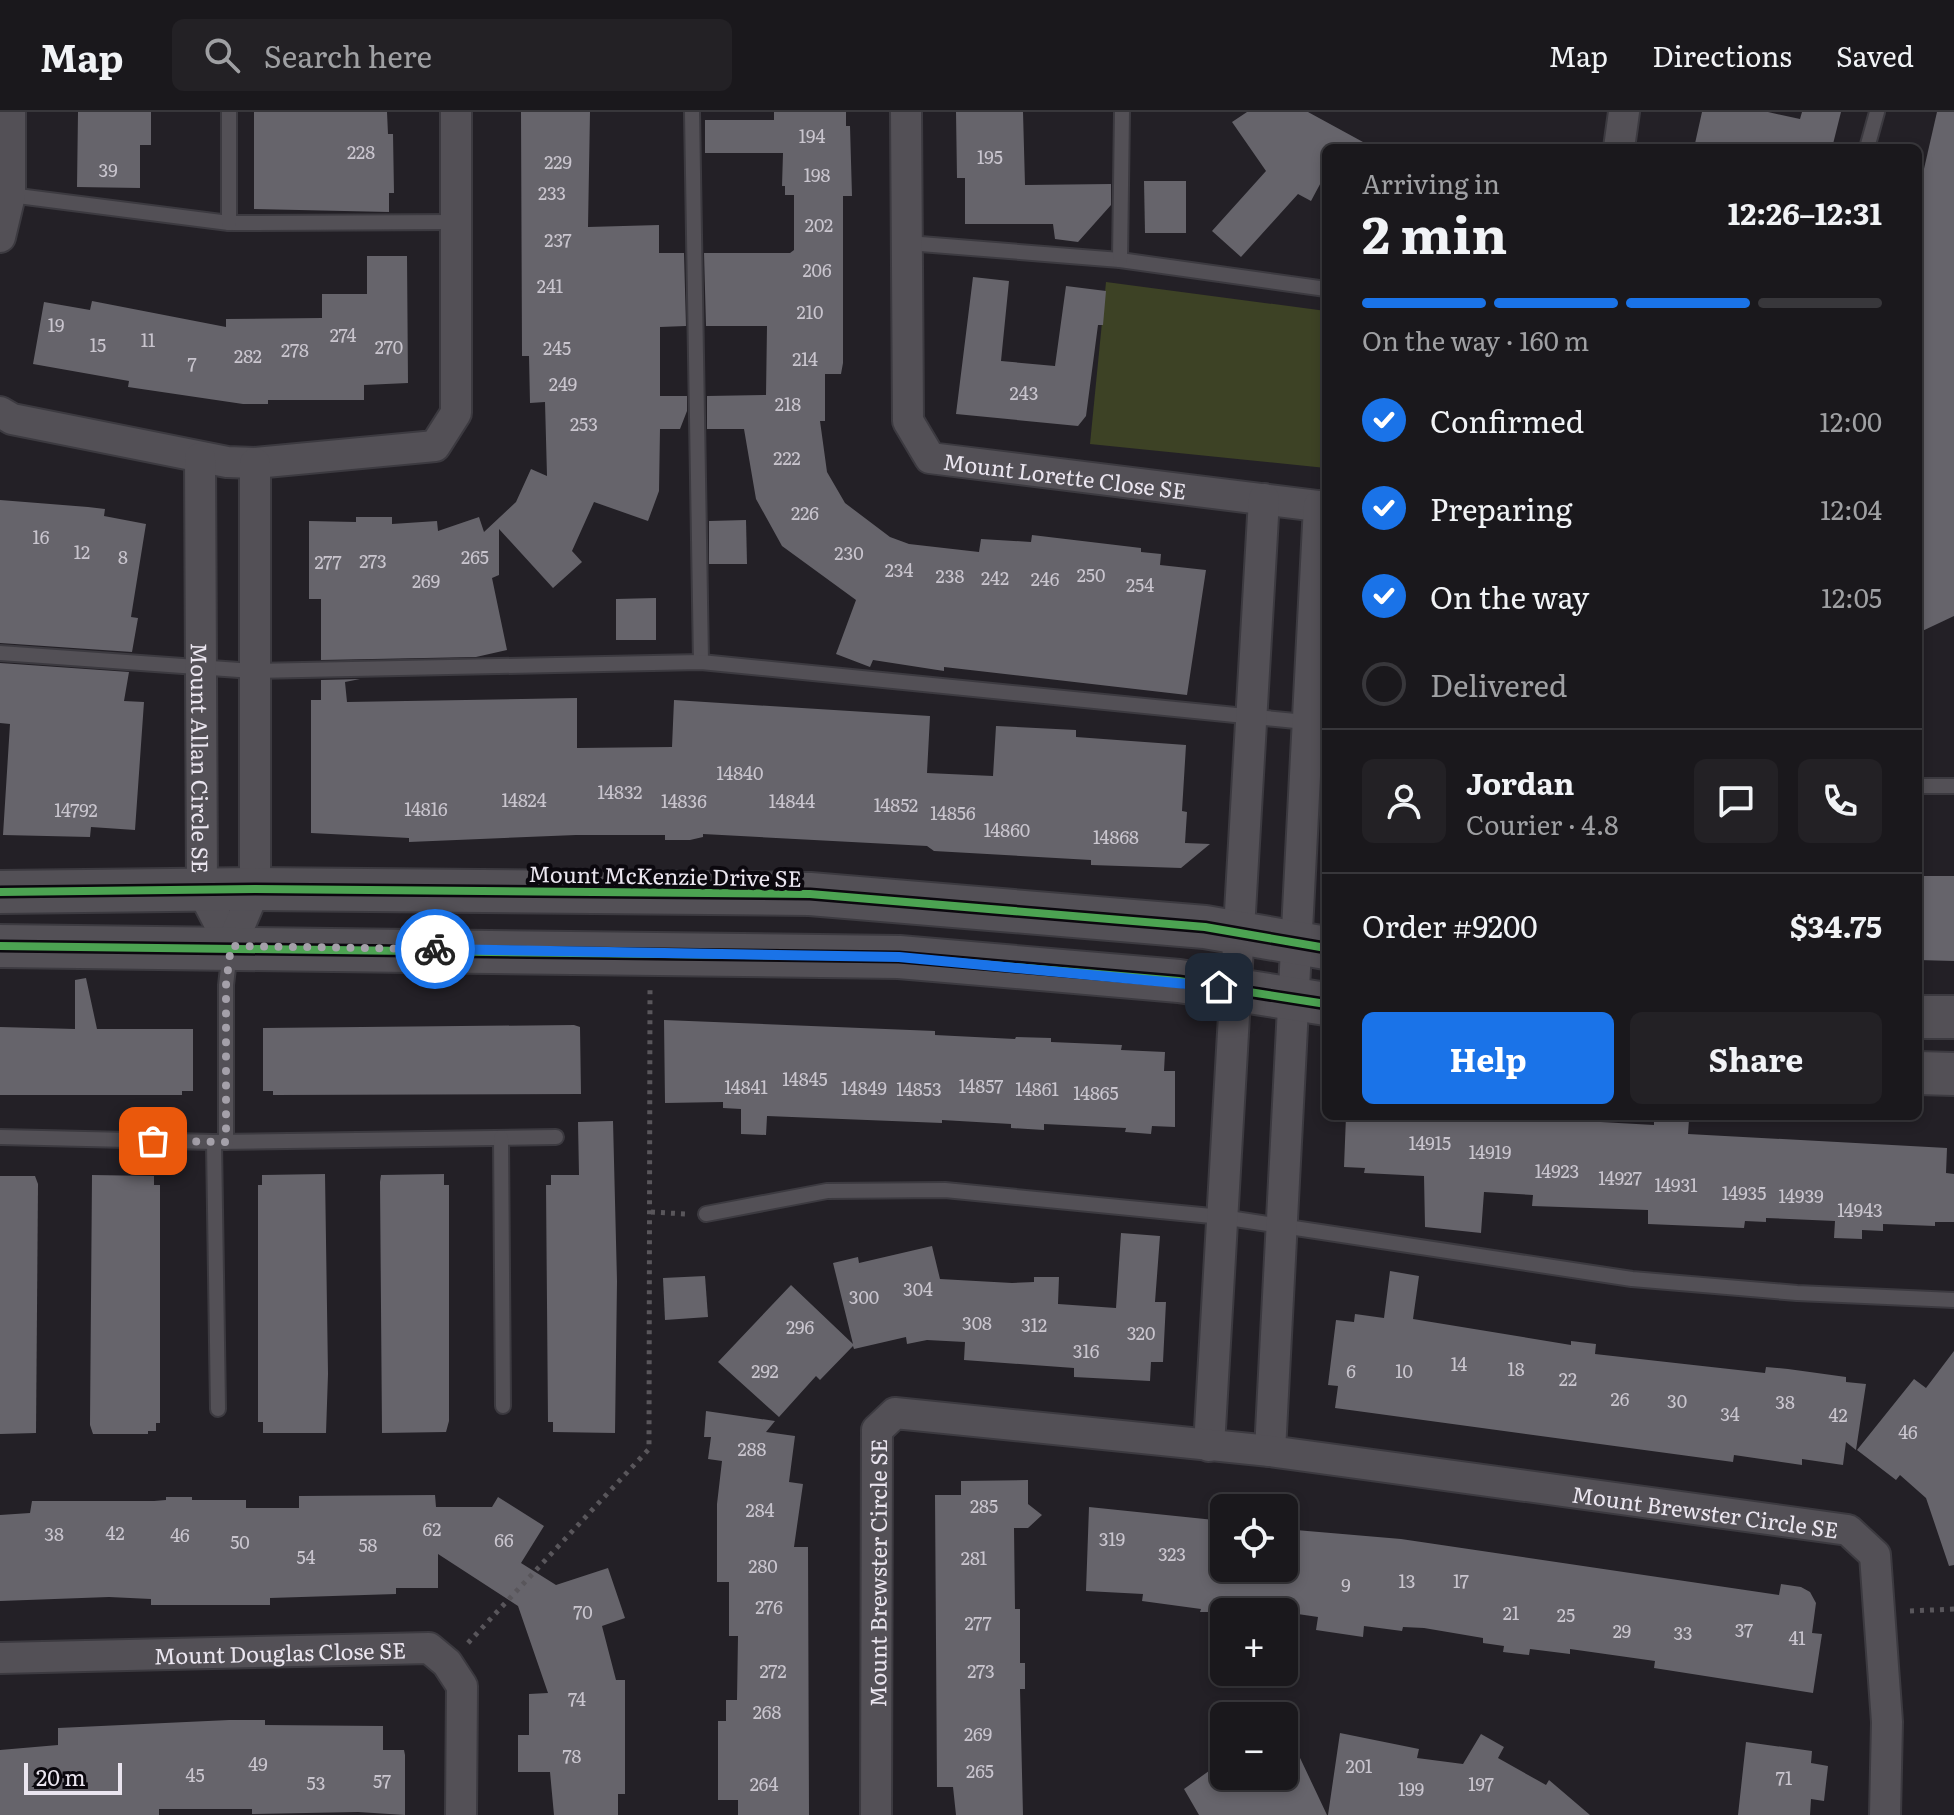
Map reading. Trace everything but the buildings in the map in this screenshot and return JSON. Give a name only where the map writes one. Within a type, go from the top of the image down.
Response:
[{"type":"street","points":[[0,237],[10,195],[10,112]]},
{"type":"street","points":[[0,412],[12,419],[200,458],[255,463],[435,446],[456,413],[456,112]]},
{"type":"street","name":"Mount Lorette Close SE","points":[[906,112],[908,421],[930,458],[1322,506],[1310,945]]},
{"type":"street","points":[[1620,144],[1624,112]]},
{"type":"street","name":"Mount Allan Circle SE","points":[[200,458],[202,890],[231,946]]},
{"type":"street","points":[[231,946],[255,889],[255,463]]},
{"type":"street","points":[[1209,1446],[1264,499]]},
{"type":"street","name":"Mount McKenzie Drive SE","points":[[0,892],[255,889],[810,894],[1239,931],[1310,945]]},
{"type":"street","points":[[1270,1451],[1283,1228],[1310,1002],[1310,945]]},
{"type":"street","points":[[0,946],[231,946],[899,957],[1179,981],[1310,1002]]},
{"type":"street","points":[[1922,1017],[1954,1017]]},
{"type":"street","points":[[1922,1073],[1954,1074]]},
{"type":"street","name":"Mount Brewster Circle SE","points":[[876,1815],[877,1430],[895,1413],[1270,1451],[1848,1530],[1875,1555],[1887,1722],[1885,1815]]},
{"type":"street","name":"Mount Douglas Close SE","points":[[0,1658],[429,1648],[447,1663]]},
{"type":"street","points":[[447,1663],[462,1686],[461,1815]]},
{"type":"lane","points":[[229,112],[229,223]]},
{"type":"lane","points":[[692,112],[701,662]]},
{"type":"lane","points":[[1120,260],[1122,112]]},
{"type":"lane","points":[[1868,144],[1877,112]]},
{"type":"lane","points":[[10,195],[229,223],[456,222]]},
{"type":"lane","points":[[908,243],[1120,260],[1322,288]]},
{"type":"lane","points":[[0,653],[253,671],[701,662],[1316,723]]},
{"type":"lane","points":[[1922,786],[1954,786]]},
{"type":"lane","points":[[218,1409],[220,1142],[226,985],[231,946]]},
{"type":"lane","points":[[0,1137],[220,1142],[556,1137]]},
{"type":"lane","points":[[501,1138],[503,1406]]},
{"type":"lane","points":[[706,1214],[827,1191],[945,1190],[1222,1217],[1632,1279],[1797,1293],[1954,1300]]},
{"type":"path","points":[[447,1663],[649,1449],[649,975]]},
{"type":"path","points":[[651,1212],[706,1214]]},
{"type":"path","points":[[1881,1611],[1954,1609]]},
{"type":"green space","points":[[1106,282],[1322,310],[1322,468],[1090,444]]},
{"type":"cycle path","points":[[0,892],[255,889],[810,894],[1205,927],[1322,947]]},
{"type":"cycle path","points":[[0,946],[899,957],[1179,981],[1322,1003]]},
{"type":"way so far","points":[[153,1141],[226,1142],[226,985],[231,946],[435,949]]},
{"type":"route","points":[[435,949],[899,957],[1219,987]]}]
